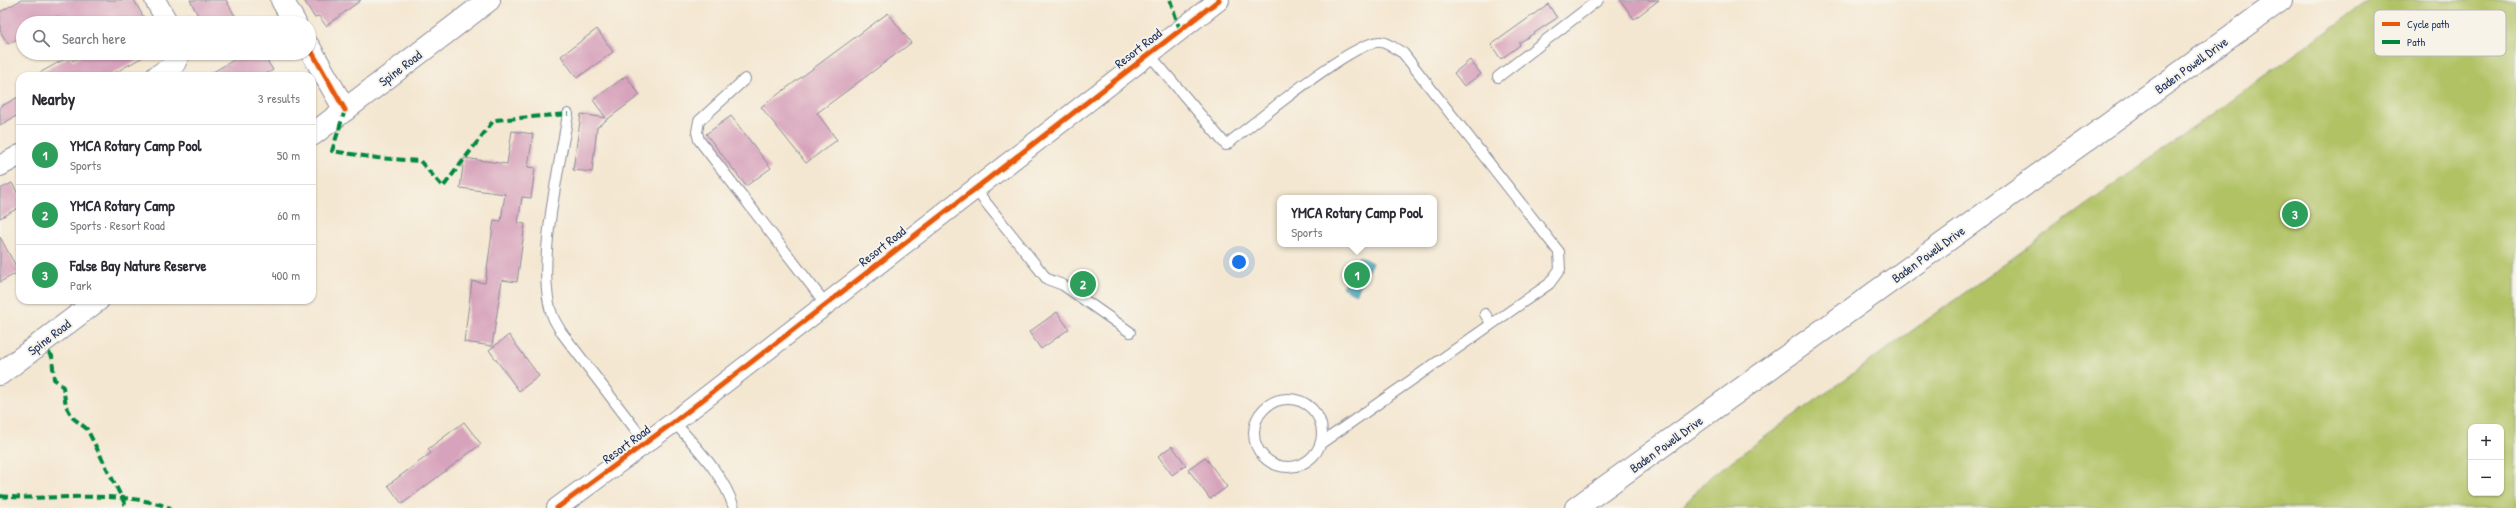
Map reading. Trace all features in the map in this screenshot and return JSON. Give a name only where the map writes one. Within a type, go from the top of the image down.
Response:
[{"type":"main road","points":[[282,0],[291,16]]},
{"type":"main road","name":"Spine Road","points":[[316,132],[489,0]]},
{"type":"main road","name":"Baden Powell Drive","points":[[1576,508],[2280,0]]},
{"type":"main road","points":[[316,59],[345,110]]},
{"type":"main road","name":"Spine Road","points":[[0,374],[93,304]]},
{"type":"street","points":[[155,0],[164,16]]},
{"type":"street","name":"Resort Road","points":[[557,508],[674,422],[825,303],[1219,0]]},
{"type":"street","points":[[161,72],[175,60]]},
{"type":"street","points":[[0,166],[16,157]]},
{"type":"lane","points":[[1498,77],[1596,1]]},
{"type":"lane","points":[[1149,54],[1226,145],[1339,60],[1366,45],[1381,42],[1403,53],[1559,252],[1560,269],[1549,284],[1491,323],[1320,444],[1315,453],[1301,464],[1292,466],[1274,463],[1260,452],[1254,434],[1256,421],[1263,410],[1274,402],[1286,399],[1300,401],[1311,408],[1319,419],[1322,431],[1320,444]]},
{"type":"lane","points":[[746,79],[699,121],[697,132],[699,140],[779,247],[825,303]]},
{"type":"lane","points":[[568,114],[546,259],[548,298],[553,317],[562,333],[646,443]]},
{"type":"lane","points":[[974,189],[1046,279],[1062,285],[1130,332]]},
{"type":"lane","points":[[1485,314],[1491,323]]},
{"type":"lane","points":[[674,422],[705,458],[730,496],[734,508]]},
{"type":"green space","points":[[2370,0],[2516,0],[2516,508],[1681,508],[1711,476]]},
{"type":"water","points":[[1359,256],[1372,263],[1356,294],[1342,287]]},
{"type":"building","points":[[21,0],[134,0],[143,16],[16,16],[16,40],[8,44],[0,31],[0,12]]},
{"type":"building","points":[[190,0],[226,0],[235,16],[198,16]]},
{"type":"building","points":[[304,0],[361,0],[326,26],[319,16],[313,16]]},
{"type":"building","points":[[1620,0],[1659,0],[1634,19]]},
{"type":"building","points":[[1548,4],[1557,18],[1519,43],[1520,45],[1501,59],[1491,45]]},
{"type":"building","points":[[888,13],[911,43],[817,113],[837,140],[806,163],[761,107]]},
{"type":"building","points":[[597,29],[613,52],[577,78],[561,56]]},
{"type":"building","points":[[63,60],[138,60],[116,72],[41,72]]},
{"type":"building","points":[[234,60],[267,60],[273,70],[270,72],[213,72]]},
{"type":"building","points":[[1470,60],[1481,74],[1464,86],[1454,73]]},
{"type":"building","points":[[626,76],[640,95],[597,127],[592,172],[573,170],[581,114],[606,118],[593,100]]},
{"type":"building","points":[[16,98],[16,116],[0,125],[0,107]]},
{"type":"building","points":[[731,116],[771,168],[746,186],[706,134]]},
{"type":"building","points":[[512,131],[533,134],[528,167],[535,168],[531,198],[522,197],[518,223],[525,224],[517,282],[502,280],[492,346],[464,342],[472,281],[485,283],[494,220],[501,221],[505,194],[460,188],[464,158],[507,164]]},
{"type":"building","points":[[12,183],[16,190],[16,209],[0,218],[0,189]]},
{"type":"building","points":[[0,237],[16,266],[16,274],[0,282]]},
{"type":"building","points":[[1057,312],[1069,329],[1041,349],[1029,332]]},
{"type":"building","points":[[509,335],[539,376],[519,391],[489,350]]},
{"type":"building","points":[[464,422],[481,444],[402,504],[388,485],[431,453],[428,449]]},
{"type":"building","points":[[1172,446],[1186,465],[1172,475],[1158,456]]},
{"type":"building","points":[[1205,457],[1227,487],[1210,499],[1188,469]]},
{"type":"marked path","points":[[1170,0],[1180,30]]},
{"type":"marked path","points":[[345,110],[332,151],[377,158],[420,161],[443,187],[494,120],[568,114]]},
{"type":"marked path","points":[[40,344],[52,356],[54,379],[63,387],[66,406],[73,418],[87,429],[127,508]]},
{"type":"marked path","points":[[0,496],[43,498],[108,497],[150,502],[171,508]]},
{"type":"cycle path","points":[[557,508],[674,422],[1219,0]]},
{"type":"cycle path","points":[[316,59],[345,110]]},
{"type":"place","name":"False Bay Nature Reserve","points":[[2295,214]]},
{"type":"place","name":"YMCA Rotary Camp Pool","points":[[1357,275]]},
{"type":"place","name":"YMCA Rotary Camp","points":[[1083,284]]}]
